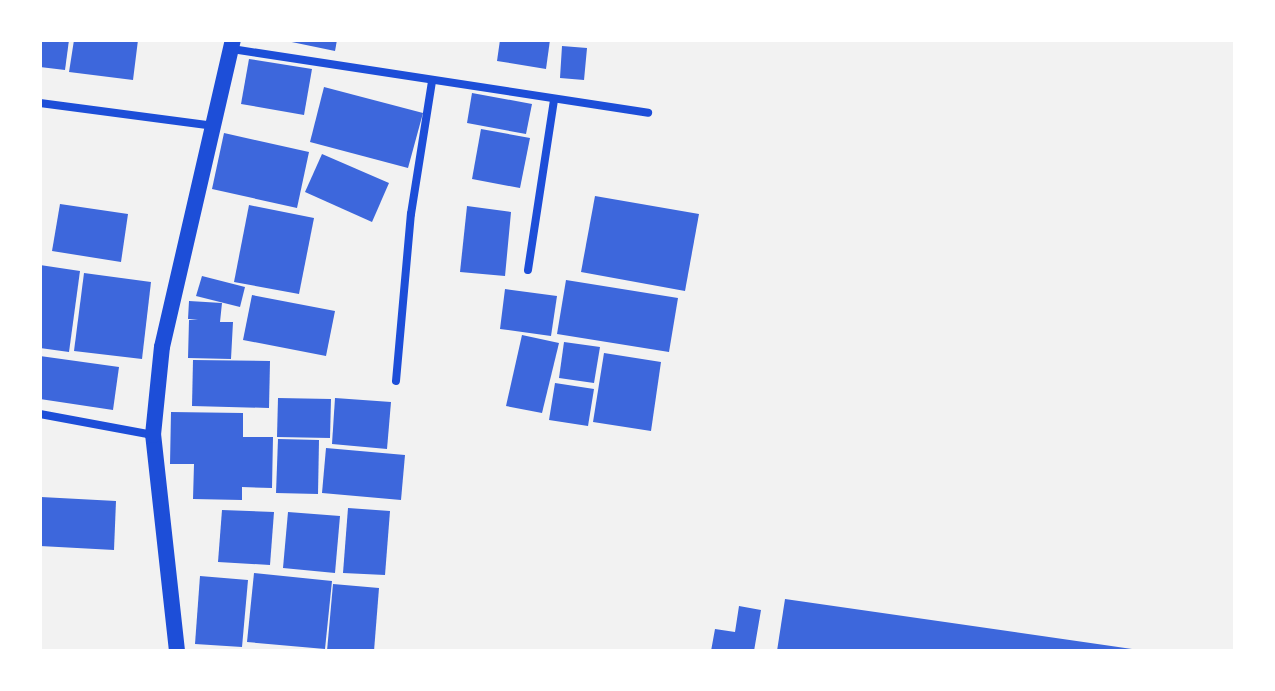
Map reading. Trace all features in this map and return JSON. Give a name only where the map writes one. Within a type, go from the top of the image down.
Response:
[{"type":"main road","points":[[177,651],[153,435],[171,306],[217,127],[233,44]]},
{"type":"street","points":[[233,44],[432,81],[648,113]]},
{"type":"street","points":[[396,381],[411,214],[432,81]]},
{"type":"street","points":[[528,270],[554,101]]},
{"type":"street","points":[[40,103],[217,127]]},
{"type":"street","points":[[40,414],[153,435]]},
{"type":"building","points":[[40,40],[69,40],[65,70],[40,67]]},
{"type":"building","points":[[74,40],[138,40],[133,80],[69,72]]},
{"type":"building","points":[[282,40],[337,40],[335,51]]},
{"type":"building","points":[[500,40],[550,40],[546,69],[497,61]]},
{"type":"building","points":[[562,46],[587,48],[584,80],[560,78]]},
{"type":"building","points":[[249,59],[312,69],[304,115],[241,104]]},
{"type":"building","points":[[324,87],[423,113],[408,168],[310,142]]},
{"type":"building","points":[[472,93],[532,104],[526,134],[467,123]]},
{"type":"building","points":[[481,129],[530,138],[520,188],[472,179]]},
{"type":"building","points":[[224,133],[309,152],[297,208],[212,189]]},
{"type":"building","points":[[322,154],[389,183],[372,222],[305,192]]},
{"type":"building","points":[[595,196],[699,214],[685,291],[581,272]]},
{"type":"building","points":[[60,204],[128,214],[121,262],[52,251]]},
{"type":"building","points":[[249,205],[314,218],[299,294],[234,282]]},
{"type":"building","points":[[467,206],[511,212],[505,276],[460,272]]},
{"type":"building","points":[[40,265],[80,271],[69,352],[40,348]]},
{"type":"building","points":[[84,273],[151,282],[142,359],[74,351]]},
{"type":"building","points":[[202,276],[245,287],[240,307],[196,296]]},
{"type":"building","points":[[566,280],[678,298],[669,352],[557,334]]},
{"type":"building","points":[[505,289],[557,296],[551,336],[500,329]]},
{"type":"building","points":[[252,295],[335,311],[326,356],[243,340]]},
{"type":"building","points":[[189,301],[222,303],[220,322],[233,322],[231,359],[188,358],[189,320],[198,319],[188,319]]},
{"type":"building","points":[[522,335],[559,343],[542,413],[506,406]]},
{"type":"building","points":[[564,342],[600,347],[594,383],[559,378]]},
{"type":"building","points":[[604,353],[661,362],[651,431],[593,422]]},
{"type":"building","points":[[40,356],[119,367],[113,410],[40,399]]},
{"type":"building","points":[[193,360],[270,361],[269,408],[192,406]]},
{"type":"building","points":[[555,383],[594,389],[588,426],[549,420]]},
{"type":"building","points":[[278,398],[331,399],[330,438],[277,437]]},
{"type":"building","points":[[335,398],[391,402],[387,449],[332,444]]},
{"type":"building","points":[[171,412],[243,413],[243,437],[273,437],[272,488],[242,487],[242,500],[193,499],[194,464],[170,464]]},
{"type":"building","points":[[278,439],[319,440],[318,494],[276,493]]},
{"type":"building","points":[[326,448],[405,455],[401,500],[322,493]]},
{"type":"building","points":[[41,497],[116,501],[114,550],[40,546]]},
{"type":"building","points":[[348,508],[390,511],[385,575],[343,573]]},
{"type":"building","points":[[222,510],[274,512],[270,565],[218,562]]},
{"type":"building","points":[[288,512],[340,516],[335,573],[283,568]]},
{"type":"building","points":[[254,573],[332,581],[325,649],[247,642]]},
{"type":"building","points":[[200,576],[248,580],[242,647],[195,644]]},
{"type":"building","points":[[333,584],[379,588],[374,651],[327,651]]},
{"type":"building","points":[[785,599],[1132,649],[1132,651],[777,651]]},
{"type":"building","points":[[739,606],[761,610],[754,651],[711,651],[715,629],[735,632]]}]
